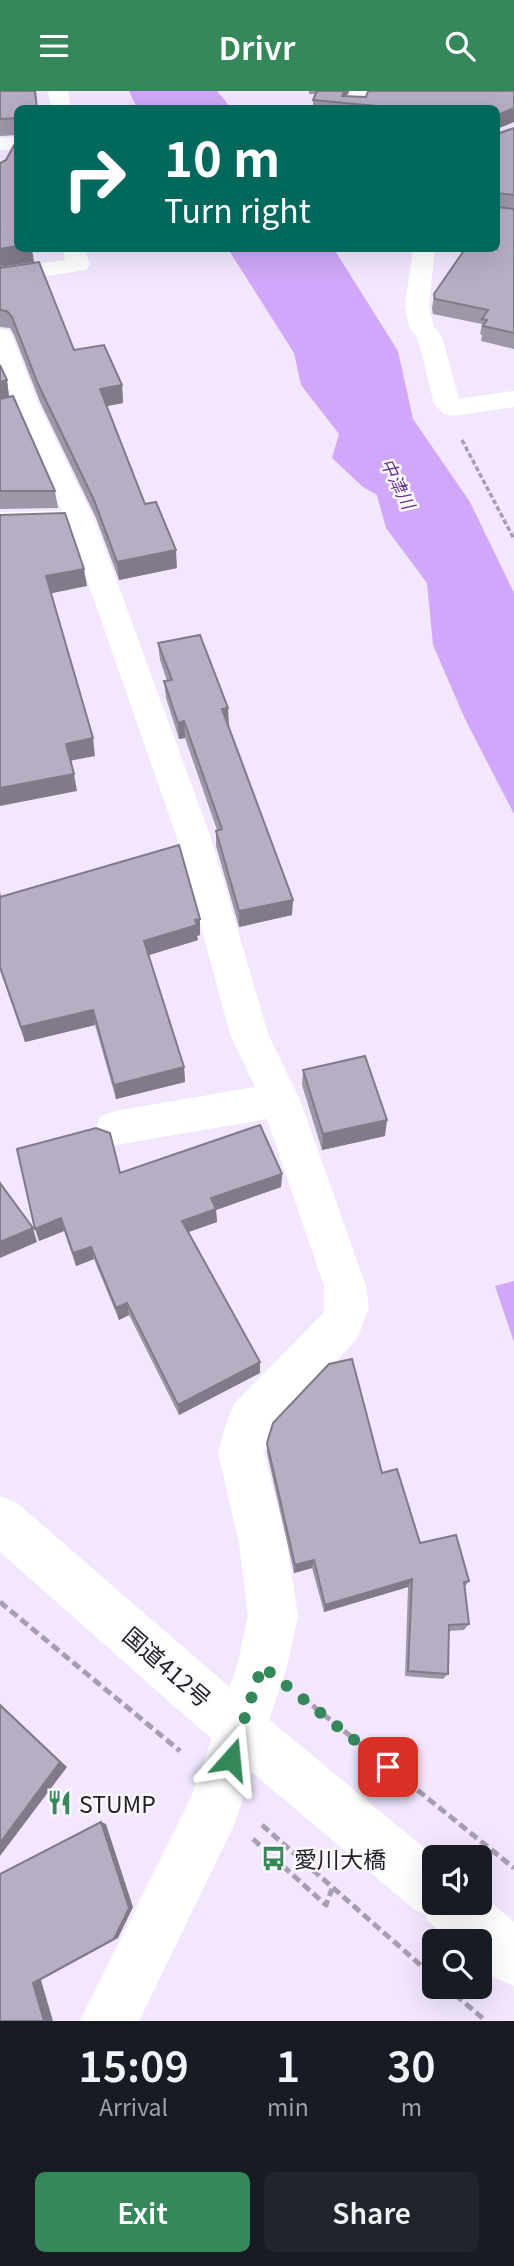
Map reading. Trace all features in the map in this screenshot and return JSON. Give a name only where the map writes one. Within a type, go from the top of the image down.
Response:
[{"type":"main road","points":[[0,276],[78,265],[75,252]]},
{"type":"main road","points":[[424,252],[417,305],[421,327],[430,337],[447,404],[453,408],[514,399]]},
{"type":"main road","points":[[0,336],[25,403],[80,519],[194,838],[249,1034],[280,1100],[345,1286],[347,1308],[342,1324],[250,1420],[243,1438],[241,1453],[262,1543],[272,1616],[262,1666],[215,1806],[109,2021]]},
{"type":"main road","points":[[0,521],[80,519]]},
{"type":"main road","points":[[115,1128],[280,1100]]},
{"type":"main road","name":"国道412号","points":[[0,1520],[201,1696],[422,1881]]},
{"type":"main road","points":[[463,1915],[514,1958]]},
{"type":"path","points":[[453,408],[452,421],[514,539]]},
{"type":"path","points":[[0,1602],[188,1758]]},
{"type":"path","points":[[262,1666],[514,1868]]},
{"type":"path","points":[[215,1806],[326,1905],[332,1889]]},
{"type":"path","points":[[260,1823],[422,1967]]},
{"type":"path","points":[[460,1999],[486,2021]]},
{"type":"water","points":[[129,91],[217,91],[229,105],[136,105]]},
{"type":"water","name":"中津川","points":[[230,252],[336,252],[398,351],[413,419],[470,502],[514,593],[514,814],[465,719],[433,645],[427,583],[386,528],[377,495],[363,487],[332,458],[339,434],[301,385],[294,353]]},
{"type":"water","points":[[514,1281],[514,1342],[495,1286]]},
{"type":"building","points":[[0,91],[35,91],[37,105],[14,105],[14,118],[0,119]]},
{"type":"building","points":[[317,91],[344,91],[342,96],[366,97],[368,91],[514,91],[514,108],[500,114],[500,105],[366,105],[313,100]]},
{"type":"building","points":[[514,128],[514,195],[500,193],[500,133]]},
{"type":"building","points":[[14,145],[14,247],[0,249],[0,163],[6,160]]},
{"type":"building","points":[[500,207],[514,209],[514,333],[483,326],[487,320],[482,319],[488,310],[435,299],[434,294],[463,252],[500,252]]},
{"type":"building","points":[[39,262],[74,350],[104,345],[122,385],[100,389],[145,504],[156,502],[176,550],[117,562],[94,500],[38,384],[12,317],[7,311],[0,310],[0,268]]},
{"type":"building","points":[[0,365],[7,380],[0,382]]},
{"type":"building","points":[[13,396],[55,491],[0,491],[0,399]]},
{"type":"building","points":[[65,513],[84,569],[46,576],[93,738],[66,744],[74,774],[0,788],[0,515]]},
{"type":"building","points":[[200,635],[228,708],[222,709],[293,900],[239,911],[216,831],[222,829],[184,721],[178,723],[164,681],[172,680],[158,643]]},
{"type":"building","points":[[179,845],[200,919],[195,920],[197,925],[144,941],[184,1067],[114,1085],[93,1010],[21,1027],[0,967],[0,897]]},
{"type":"building","points":[[365,1056],[387,1120],[323,1134],[303,1070]]},
{"type":"building","points":[[260,1125],[282,1174],[211,1198],[216,1209],[182,1221],[260,1362],[178,1405],[127,1303],[116,1308],[91,1247],[73,1253],[61,1218],[35,1229],[17,1149],[96,1128],[110,1133],[120,1173]]},
{"type":"building","points":[[0,1183],[33,1228],[0,1242]]},
{"type":"building","points":[[352,1359],[382,1473],[397,1469],[420,1543],[456,1535],[469,1581],[464,1582],[469,1624],[449,1625],[448,1674],[408,1671],[412,1579],[325,1605],[314,1560],[295,1565],[267,1443],[273,1423],[329,1364]]},
{"type":"building","points":[[0,1705],[60,1762],[0,1843]]},
{"type":"building","points":[[101,1822],[129,1908],[114,1939],[33,1983],[44,2021],[0,2021],[0,1874]]},
{"type":"place","name":"STUMP","points":[[59,1803]]},
{"type":"place","name":"愛川大橋","points":[[274,1858]]},
{"type":"route","points":[[231,1759],[262,1666],[388,1767]]}]
